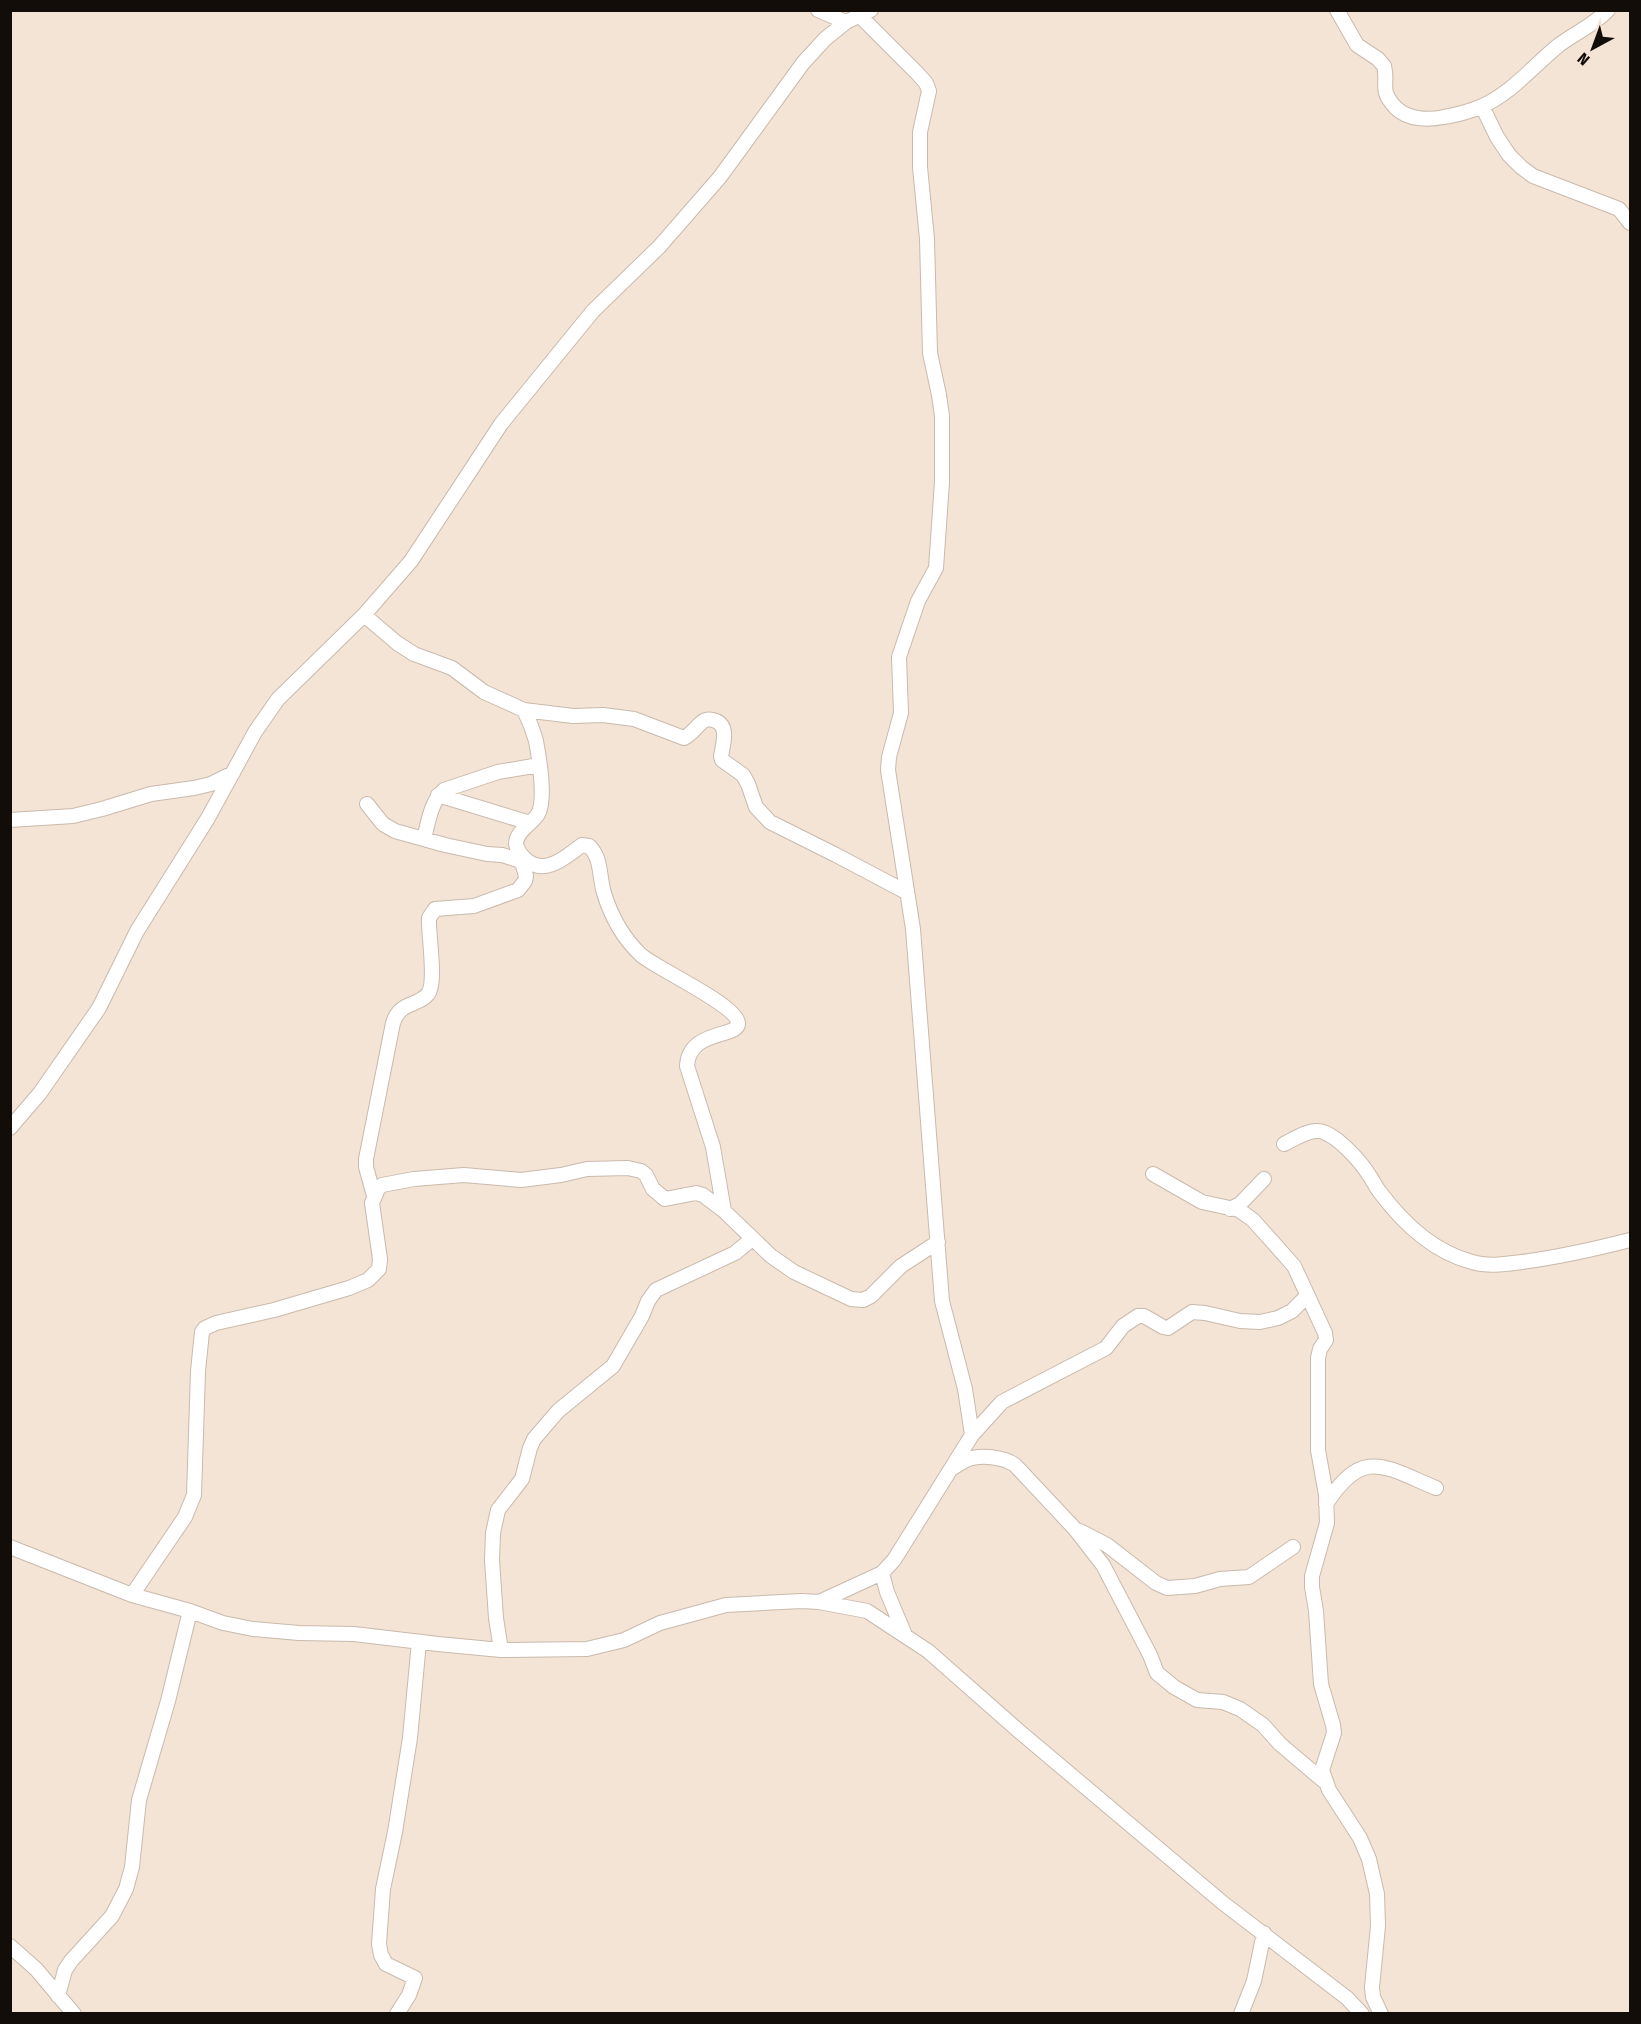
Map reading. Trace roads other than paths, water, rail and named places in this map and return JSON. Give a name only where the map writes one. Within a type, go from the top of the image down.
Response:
[{"type":"street","points":[[818,10],[846,22]]},
{"type":"street","points":[[1337,10],[1357,45],[1382,62],[1386,71],[1385,91],[1397,109],[1404,114],[1426,120],[1463,113],[1482,106],[1506,91],[1558,46],[1599,19],[1608,10]]},
{"type":"street","points":[[10,1128],[40,1093],[99,1008],[127,949],[208,818],[255,732],[278,699],[364,615],[411,561],[501,423],[592,311],[659,247],[720,177],[803,63],[825,39],[846,22],[866,13],[926,83],[929,91],[920,132],[920,167],[927,239],[930,353],[942,416],[942,482],[936,568],[918,601],[901,647],[898,664],[901,713],[889,757],[888,770],[913,929],[943,1309],[965,1389],[972,1436]]},
{"type":"street","points":[[1482,106],[1497,137],[1509,155],[1521,167],[1533,176],[1619,209],[1630,223]]},
{"type":"street","points":[[364,615],[414,654],[452,668],[484,692],[524,710],[573,716],[626,717],[684,738],[704,721],[710,719],[722,724],[724,729],[722,760],[743,775],[756,807],[762,815],[778,827],[906,892]]},
{"type":"street","points":[[374,1196],[366,1167],[376,1105],[395,1017],[402,1008],[427,994],[432,985],[430,914],[435,909],[459,909],[474,906],[518,890],[526,879],[517,839],[539,813],[541,804],[536,740],[524,710]]},
{"type":"street","points":[[424,839],[438,795],[444,790],[498,772],[539,765]]},
{"type":"street","points":[[10,820],[73,816],[93,812],[151,794],[211,784],[232,773]]},
{"type":"street","points":[[438,795],[455,799],[474,808],[530,823]]},
{"type":"street","points":[[367,804],[385,826],[395,831],[487,854],[520,857],[537,866],[549,866],[582,845],[589,846],[597,857],[608,904],[628,942],[643,957],[727,1009],[737,1021],[736,1029],[732,1032],[704,1039],[697,1045],[688,1059],[687,1066],[713,1147],[724,1211]]},
{"type":"street","points":[[1284,1144],[1315,1131],[1328,1134],[1354,1157],[1369,1174],[1378,1190],[1407,1222],[1436,1247],[1453,1256],[1475,1263],[1499,1265],[1543,1259],[1630,1240]]},
{"type":"street","points":[[132,1595],[185,1517],[194,1495],[197,1394],[202,1332],[216,1323],[349,1288],[368,1280],[379,1269],[380,1259],[372,1203],[382,1185],[414,1179],[464,1175],[521,1180],[587,1169],[628,1168],[641,1171],[646,1174],[653,1189],[665,1199],[696,1193],[710,1199],[752,1239],[794,1272],[851,1299],[863,1300],[871,1296],[901,1266],[938,1242]]},
{"type":"street","points":[[1153,1174],[1202,1202],[1239,1210],[1245,1214],[1294,1266],[1326,1338],[1319,1352],[1317,1405],[1318,1450],[1324,1478],[1326,1530],[1312,1576],[1321,1684],[1334,1733],[1322,1770],[1326,1782],[1360,1838],[1369,1859],[1377,1894],[1378,1926],[1372,1987],[1373,1997],[1381,2013]]},
{"type":"street","points":[[1230,1209],[1240,1204],[1264,1179]]},
{"type":"street","points":[[501,1650],[492,1560],[493,1533],[501,1504],[515,1489],[525,1472],[534,1439],[558,1411],[613,1366],[656,1290],[735,1253],[752,1239]]},
{"type":"street","points":[[819,1602],[882,1573],[894,1560],[972,1436],[1002,1402],[1106,1348],[1123,1326],[1138,1316],[1144,1316],[1163,1328],[1168,1328],[1192,1312],[1240,1321],[1260,1322],[1278,1318],[1293,1311],[1307,1296]]},
{"type":"street","points":[[951,1469],[974,1458],[999,1457],[1007,1460],[1036,1486],[1075,1528],[1103,1565],[1155,1670],[1161,1677],[1174,1688],[1197,1700],[1223,1702],[1240,1709],[1263,1725],[1280,1744],[1326,1782]]},
{"type":"street","points":[[1326,1504],[1345,1478],[1367,1466],[1380,1467],[1436,1488]]},
{"type":"street","points":[[1075,1528],[1107,1545],[1156,1583],[1167,1588],[1196,1586],[1220,1579],[1249,1576],[1293,1547]]},
{"type":"street","points":[[10,1547],[132,1595],[223,1623],[299,1634],[354,1634],[501,1650],[587,1649],[624,1640],[660,1623],[726,1605],[783,1601],[819,1602],[867,1611],[928,1651],[1121,1819],[1223,1903],[1347,1998],[1362,2013]]},
{"type":"street","points":[[882,1573],[887,1592],[905,1635]]},
{"type":"street","points":[[58,1996],[65,1970],[112,1916],[126,1888],[132,1868],[139,1800],[168,1701],[190,1611]]},
{"type":"street","points":[[397,2013],[409,1995],[415,1978],[386,1964],[379,1944],[383,1889],[410,1738],[419,1642]]},
{"type":"street","points":[[1241,2013],[1254,1981],[1264,1933]]},
{"type":"street","points":[[10,1946],[36,1969],[74,2013]]}]
